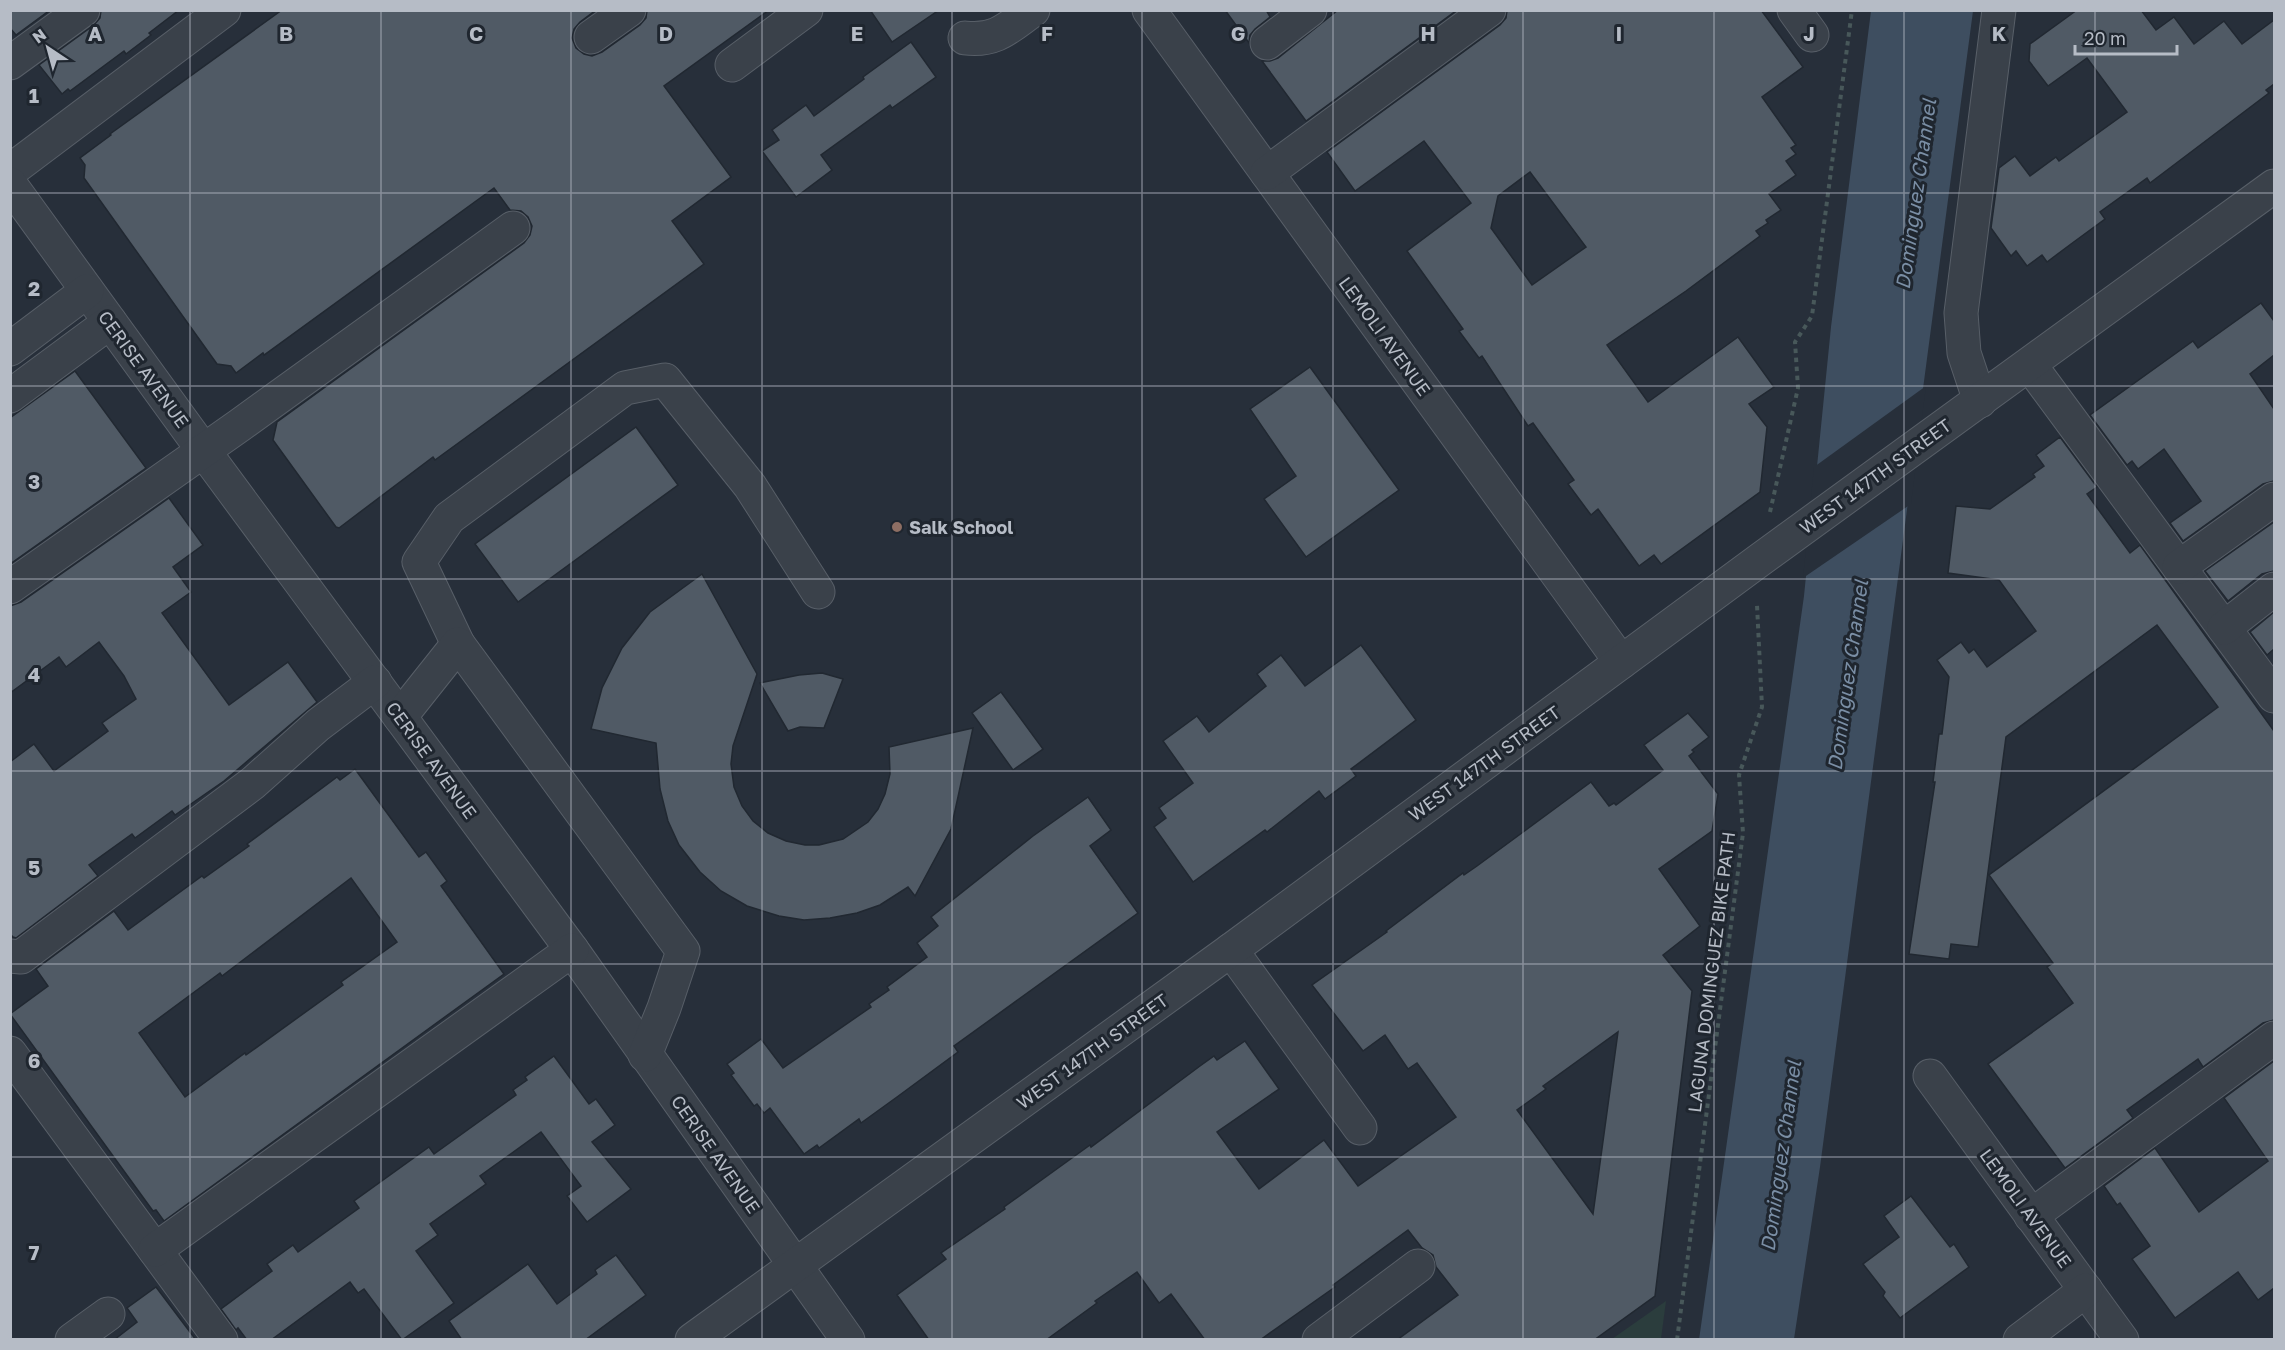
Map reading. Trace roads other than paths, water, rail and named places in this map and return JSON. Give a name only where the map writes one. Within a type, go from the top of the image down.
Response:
[{"type":"street","points":[[10,63],[83,10]]},
{"type":"street","points":[[10,171],[224,10]]},
{"type":"street","points":[[591,38],[629,10]]},
{"type":"street","points":[[732,65],[806,10]]},
{"type":"street","points":[[965,38],[980,40],[996,36],[1033,10]]},
{"type":"street","name":"LEMOLI AVENUE","points":[[1149,10],[1621,662]]},
{"type":"street","points":[[1267,43],[1310,10]]},
{"type":"street","points":[[1267,173],[1489,10]]},
{"type":"street","points":[[1980,401],[1964,353],[1961,313],[1999,10]]},
{"type":"street","name":"CERISE AVENUE","points":[[10,184],[198,444],[572,950],[848,1340]]},
{"type":"street","name":"WEST 147TH STREET","points":[[692,1340],[1231,950],[1768,553],[2274,186]]},
{"type":"street","points":[[10,587],[198,444],[507,220]]},
{"type":"street","points":[[10,349],[87,291]]},
{"type":"street","points":[[10,396],[110,322]]},
{"type":"street","points":[[2030,365],[2274,696]]},
{"type":"street","points":[[645,1055],[683,951],[458,644],[419,562],[449,518],[625,388],[665,380],[750,486],[818,592]]},
{"type":"street","points":[[2179,567],[2274,499]]},
{"type":"street","points":[[2224,628],[2274,589]]},
{"type":"street","points":[[400,717],[458,644]]},
{"type":"street","points":[[10,956],[21,957],[253,783],[318,724],[375,682]]},
{"type":"street","points":[[155,1250],[572,950]]},
{"type":"street","points":[[1231,950],[1360,1128]]},
{"type":"street","points":[[2031,1216],[2274,1038]]},
{"type":"street","points":[[14,1064],[221,1340]]},
{"type":"street","name":"LEMOLI AVENUE","points":[[1929,1076],[2122,1340]]},
{"type":"street","points":[[1319,1340],[1418,1266]]},
{"type":"street","points":[[2020,1340],[2086,1290]]},
{"type":"street","points":[[72,1340],[108,1314]]},
{"type":"water","name":"Dominguez Channel","points":[[1871,11],[1973,11],[1820,1167],[1794,1339],[1699,1340],[1804,596],[1831,327]]},
{"type":"place","name":"Salk School","points":[[897,527]]}]
